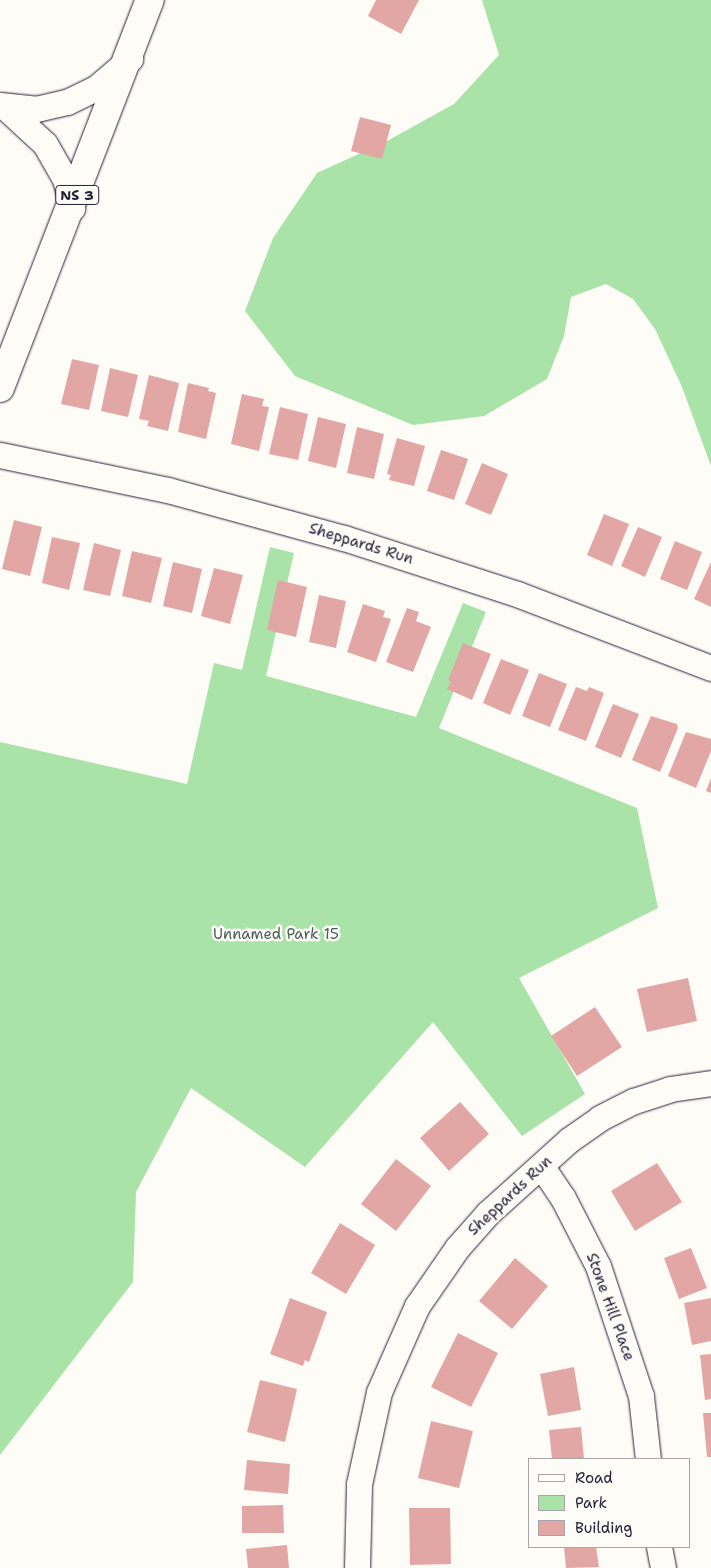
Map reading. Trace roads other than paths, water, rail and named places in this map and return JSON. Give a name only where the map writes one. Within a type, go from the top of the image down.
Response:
[{"type":"main road","name":"NS 3","points":[[0,388],[130,59],[150,0]]},
{"type":"street","points":[[2,106],[36,109],[67,102],[96,88],[130,59]]},
{"type":"street","points":[[2,106],[32,129],[48,150],[65,180],[72,208]]},
{"type":"street","name":"Sheppards Run","points":[[0,455],[168,490],[344,538],[517,594],[711,668]]},
{"type":"street","name":"Sheppards Run","points":[[357,1568],[357,1508],[367,1437],[379,1392],[402,1334],[429,1286],[457,1248],[488,1213],[542,1167],[569,1140],[600,1118],[634,1101],[670,1089],[711,1083]]},
{"type":"street","name":"Stone Hill Place","points":[[542,1167],[563,1198],[598,1266],[641,1396],[648,1458]]},
{"type":"street","points":[[659,1548],[663,1568]]},
{"type":"park label","name":"Unnamed Park 15","points":[[276,935]]}]
